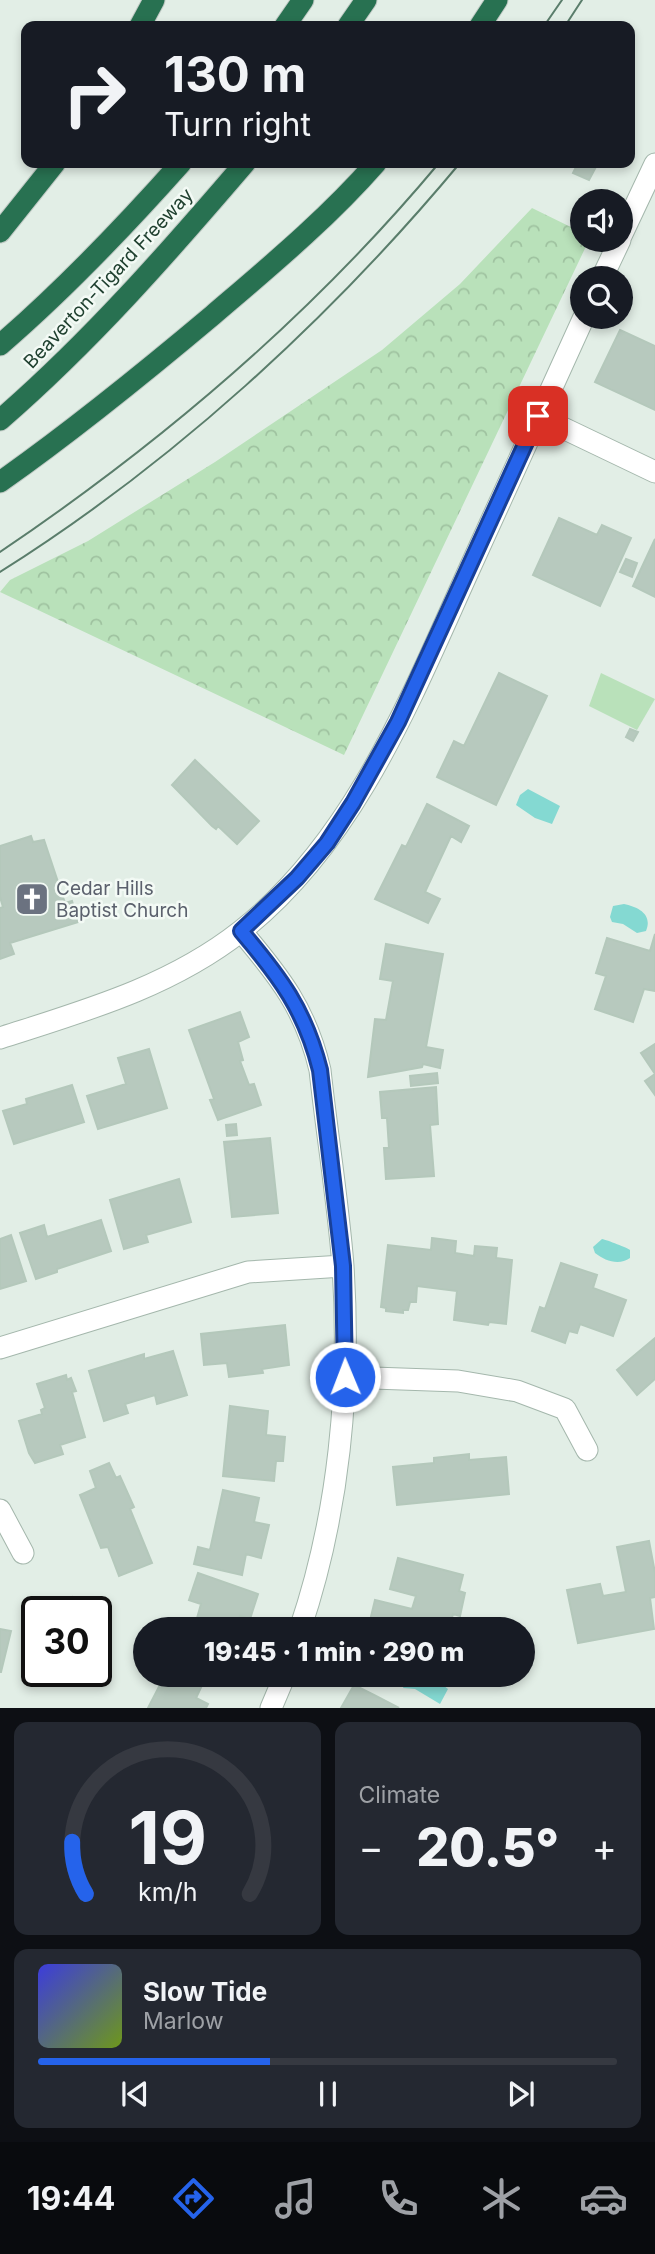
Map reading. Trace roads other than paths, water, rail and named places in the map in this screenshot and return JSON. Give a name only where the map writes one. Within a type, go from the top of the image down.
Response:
[{"type":"highway","points":[[143,21],[154,0]]},
{"type":"highway","points":[[288,21],[303,0]]},
{"type":"highway","points":[[351,21],[366,0]]},
{"type":"highway","points":[[483,21],[497,0]]},
{"type":"highway","points":[[0,232],[51,168]]},
{"type":"highway","name":"Beaverton-Tigard Freeway","points":[[0,345],[50,302],[177,168]]},
{"type":"highway","name":"Beaverton-Tigard Freeway","points":[[0,420],[87,339],[186,233],[241,168]]},
{"type":"highway","points":[[0,482],[155,364],[256,279],[354,188],[372,168]]},
{"type":"street","points":[[633,211],[655,164]]},
{"type":"street","points":[[0,1038],[112,1003],[201,959],[241,931],[297,878],[327,843],[353,803],[398,722],[578,329]]},
{"type":"street","points":[[538,416],[655,472]]},
{"type":"street","points":[[241,931],[278,974],[313,1039],[320,1070],[343,1266],[345,1377],[334,1490],[316,1582],[304,1617]]},
{"type":"street","points":[[0,1348],[248,1272],[343,1266]]},
{"type":"street","points":[[345,1377],[458,1381],[517,1391],[565,1409],[587,1450]]},
{"type":"street","points":[[0,1510],[23,1553]]},
{"type":"street","points":[[271,1708],[280,1687]]},
{"type":"water","points":[[528,789],[560,806],[552,824],[535,818],[516,805],[520,795]]},
{"type":"water","points":[[624,904],[643,912],[648,925],[646,931],[637,933],[623,924],[612,922],[610,917],[613,906]]},
{"type":"water","points":[[602,1239],[630,1250],[630,1258],[617,1262],[599,1256],[593,1247]]},
{"type":"water","points":[[403,1688],[448,1689],[440,1704],[415,1689]]},
{"type":"tram line","points":[[547,21],[562,0]]},
{"type":"tram line","points":[[568,21],[582,0]]},
{"type":"tram line","points":[[0,552],[120,466],[233,373],[340,272],[435,168]]},
{"type":"tram line","points":[[0,572],[127,484],[246,385],[358,277],[456,168]]},
{"type":"place","name":"Cedar Hills Baptist Church","points":[[32,899]]}]
